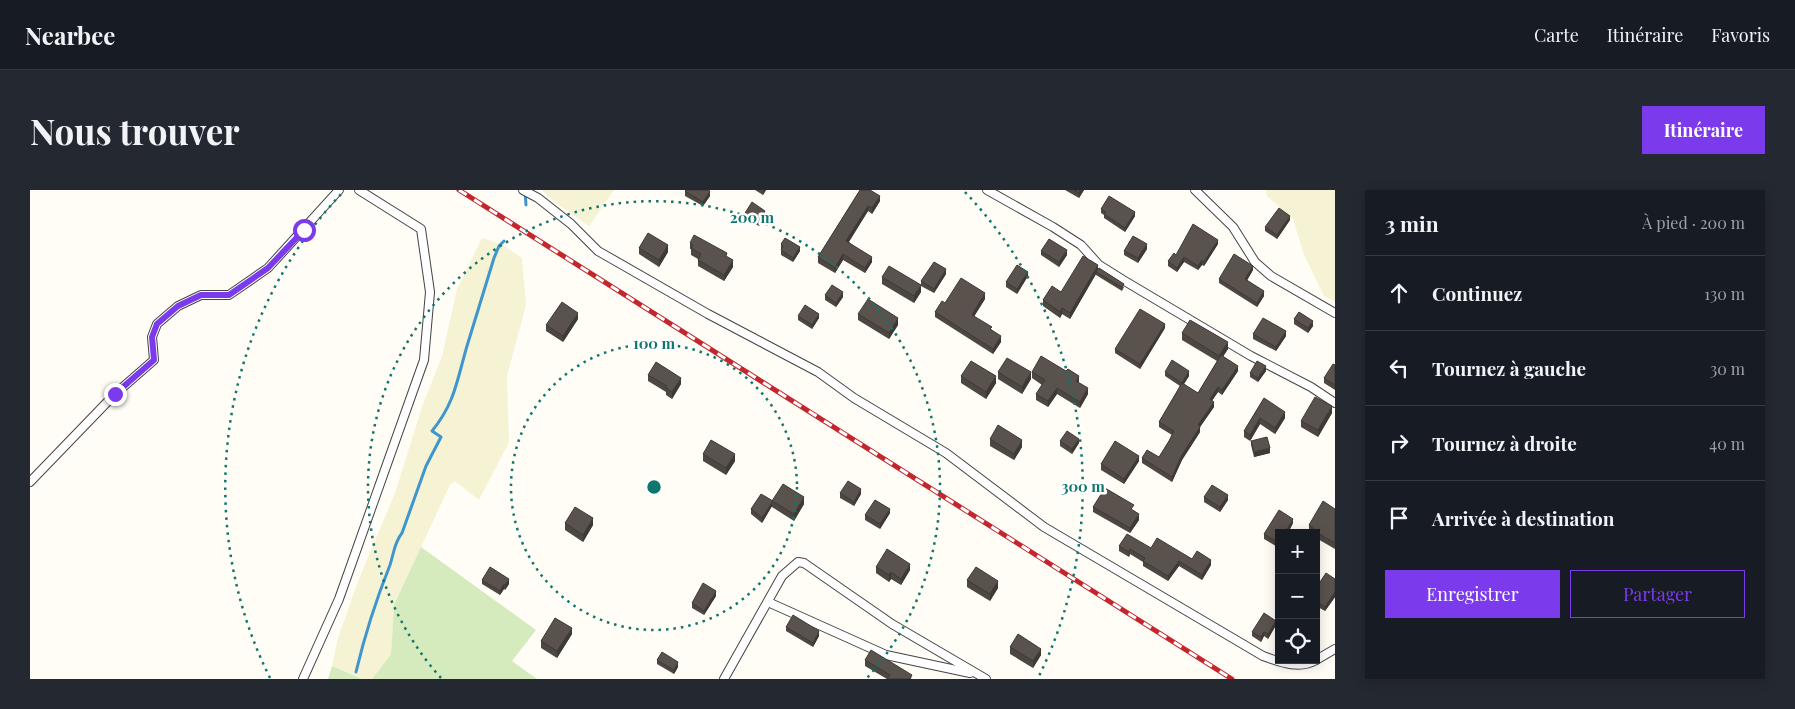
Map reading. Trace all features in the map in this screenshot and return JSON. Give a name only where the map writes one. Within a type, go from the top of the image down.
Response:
[{"type":"street","points":[[30,482],[115,394],[154,360],[152,337],[157,324],[178,306],[201,295],[229,295],[268,268],[339,190]]},
{"type":"street","points":[[304,679],[339,599],[424,360],[430,292],[420,229],[359,190]]},
{"type":"street","points":[[523,190],[538,198],[571,224],[598,250],[708,314],[818,372],[854,398],[946,453],[1044,528],[1263,656],[1275,660]]},
{"type":"street","points":[[987,190],[1054,227],[1081,246],[1100,265],[1123,280],[1251,356],[1311,387],[1335,402]]},
{"type":"street","points":[[1195,190],[1233,228],[1255,262],[1271,276],[1335,313]]},
{"type":"street","points":[[724,679],[782,576],[791,566],[798,562],[804,563],[892,624],[974,677]]},
{"type":"street","points":[[768,602],[886,655],[986,679]]},
{"type":"street","points":[[1320,658],[1335,649]]},
{"type":"shaded area","points":[[542,190],[614,190],[589,226],[552,200]]},
{"type":"shaded area","points":[[1266,190],[1335,190],[1335,301],[1324,296],[1304,255],[1293,219],[1267,196]]},
{"type":"shaded area","points":[[482,238],[501,244],[522,258],[526,305],[507,376],[509,442],[479,500],[455,481],[450,485],[394,605],[391,654],[372,679],[362,679],[332,666],[338,638],[358,581],[395,493],[422,407],[442,356],[457,289]]},
{"type":"green space","points":[[421,547],[536,630],[512,661],[537,679],[372,679],[391,654],[394,605]]},
{"type":"green space","points":[[332,666],[362,679],[328,679]]},
{"type":"building","points":[[686,190],[708,190],[710,191],[703,202]]},
{"type":"building","points":[[860,190],[870,190],[880,196],[872,208],[868,206],[846,241],[872,257],[865,268],[843,254],[835,268],[818,257]]},
{"type":"building","points":[[1109,196],[1135,212],[1125,228],[1104,214],[1106,212],[1101,209]]},
{"type":"building","points":[[752,202],[765,211],[759,221],[745,213]]},
{"type":"building","points":[[1279,208],[1290,216],[1277,235],[1265,227]]},
{"type":"building","points":[[1193,224],[1218,240],[1204,262],[1202,260],[1198,266],[1184,257],[1177,268],[1168,261],[1174,253],[1176,255]]},
{"type":"building","points":[[648,233],[668,245],[659,260],[639,248]]},
{"type":"building","points":[[694,235],[727,253],[726,256],[733,260],[724,275],[698,260],[701,254],[691,248],[693,245],[690,243]]},
{"type":"building","points":[[1133,236],[1147,244],[1138,258],[1124,251]]},
{"type":"building","points":[[785,238],[800,247],[793,258],[781,250],[783,246],[781,244]]},
{"type":"building","points":[[1049,239],[1067,250],[1059,262],[1041,251]]},
{"type":"building","points":[[1234,254],[1253,266],[1245,279],[1264,291],[1257,303],[1219,279]]},
{"type":"building","points":[[1083,256],[1098,265],[1070,313],[1062,308],[1060,312],[1043,300],[1052,286],[1061,292]]},
{"type":"building","points":[[934,262],[946,269],[934,289],[921,281]]},
{"type":"building","points":[[1017,265],[1028,272],[1017,289],[1006,282]]},
{"type":"building","points":[[889,266],[921,285],[914,296],[882,277]]},
{"type":"building","points":[[1099,268],[1124,284],[1122,287],[1096,272]]},
{"type":"building","points":[[961,278],[985,293],[972,315],[992,327],[990,329],[1001,336],[993,349],[935,312],[942,301],[945,303]]},
{"type":"building","points":[[832,285],[843,292],[836,303],[825,295]]},
{"type":"building","points":[[868,299],[898,318],[889,333],[858,314]]},
{"type":"building","points":[[562,302],[578,313],[563,336],[546,325]]},
{"type":"building","points":[[805,305],[819,314],[812,325],[798,316]]},
{"type":"building","points":[[1140,309],[1165,324],[1140,364],[1115,349]]},
{"type":"building","points":[[1299,312],[1313,321],[1308,328],[1294,319]]},
{"type":"building","points":[[1263,318],[1286,331],[1276,347],[1253,334]]},
{"type":"building","points":[[1190,320],[1228,342],[1219,356],[1182,333]]},
{"type":"building","points":[[1221,355],[1238,366],[1222,390],[1218,387],[1210,399],[1214,402],[1198,425],[1200,427],[1182,455],[1172,477],[1142,458],[1147,450],[1159,457],[1169,441],[1174,431],[1159,422],[1182,383],[1198,393]]},
{"type":"building","points":[[1041,356],[1066,371],[1068,369],[1079,376],[1076,381],[1088,388],[1080,402],[1057,388],[1048,401],[1036,394],[1045,380],[1032,372]]},
{"type":"building","points":[[1007,358],[1031,372],[1022,387],[998,372]]},
{"type":"building","points":[[1172,360],[1189,371],[1182,383],[1165,372]]},
{"type":"building","points":[[971,361],[996,376],[986,392],[961,376]]},
{"type":"building","points":[[1257,361],[1266,366],[1258,378],[1250,373]]},
{"type":"building","points":[[656,362],[681,378],[672,392],[666,388],[667,386],[648,375]]},
{"type":"building","points":[[1333,364],[1335,365],[1335,385],[1324,378]]},
{"type":"building","points":[[1315,397],[1332,406],[1318,430],[1301,421]]},
{"type":"building","points":[[1264,398],[1285,412],[1275,428],[1260,418],[1250,435],[1244,431]]},
{"type":"building","points":[[998,425],[1022,440],[1014,454],[990,439]]},
{"type":"building","points":[[1067,431],[1079,439],[1072,449],[1060,441]]},
{"type":"building","points":[[1267,437],[1270,448],[1254,452],[1251,441]]},
{"type":"building","points":[[711,440],[735,454],[726,468],[703,454]]},
{"type":"building","points":[[1115,441],[1139,456],[1124,479],[1101,464]]},
{"type":"building","points":[[848,481],[861,489],[854,502],[840,493]]},
{"type":"building","points":[[783,484],[804,497],[794,514],[772,501]]},
{"type":"building","points":[[1212,485],[1228,495],[1220,507],[1204,497]]},
{"type":"building","points":[[1105,488],[1134,505],[1131,509],[1139,514],[1130,528],[1093,507]]},
{"type":"building","points":[[761,494],[773,501],[762,518],[751,509]]},
{"type":"building","points":[[875,500],[890,509],[880,524],[865,515]]},
{"type":"building","points":[[1323,501],[1335,509],[1335,543],[1320,535],[1320,529],[1312,529],[1309,525]]},
{"type":"building","points":[[575,507],[593,518],[583,535],[565,523]]},
{"type":"building","points":[[1279,510],[1293,519],[1287,529],[1275,529],[1275,541],[1264,534]]},
{"type":"building","points":[[1127,534],[1151,548],[1157,538],[1192,559],[1197,551],[1211,560],[1202,575],[1179,561],[1168,576],[1143,561],[1145,558],[1130,549],[1129,552],[1119,546]]},
{"type":"building","points":[[887,549],[910,564],[901,579],[891,572],[889,575],[876,567]]},
{"type":"building","points":[[490,567],[509,579],[500,591],[482,580]]},
{"type":"building","points":[[976,567],[998,581],[990,594],[967,580]]},
{"type":"building","points":[[1326,573],[1335,579],[1335,592],[1325,607],[1320,604],[1320,582]]},
{"type":"building","points":[[703,583],[716,591],[704,611],[692,603]]},
{"type":"building","points":[[1264,613],[1275,620],[1268,634],[1264,632],[1261,637],[1252,632]]},
{"type":"building","points":[[793,615],[819,631],[813,643],[786,627]]},
{"type":"building","points":[[555,618],[572,628],[557,651],[541,641]]},
{"type":"building","points":[[1018,634],[1041,649],[1033,661],[1010,647]]},
{"type":"building","points":[[871,650],[912,675],[910,679],[887,679],[890,675],[865,660]]},
{"type":"building","points":[[662,652],[678,662],[674,670],[657,660]]},
{"type":"waterway","points":[[525,191],[526,205]]},
{"type":"waterway","points":[[356,672],[371,617],[396,544],[402,533],[426,466],[441,437],[432,431],[451,401],[494,258],[499,246],[504,241]]},
{"type":"railway","points":[[459,190],[1232,679]]},
{"type":"route","points":[[115,394],[154,360],[152,337],[157,324],[178,306],[201,295],[229,295],[268,268],[304,230]]}]
